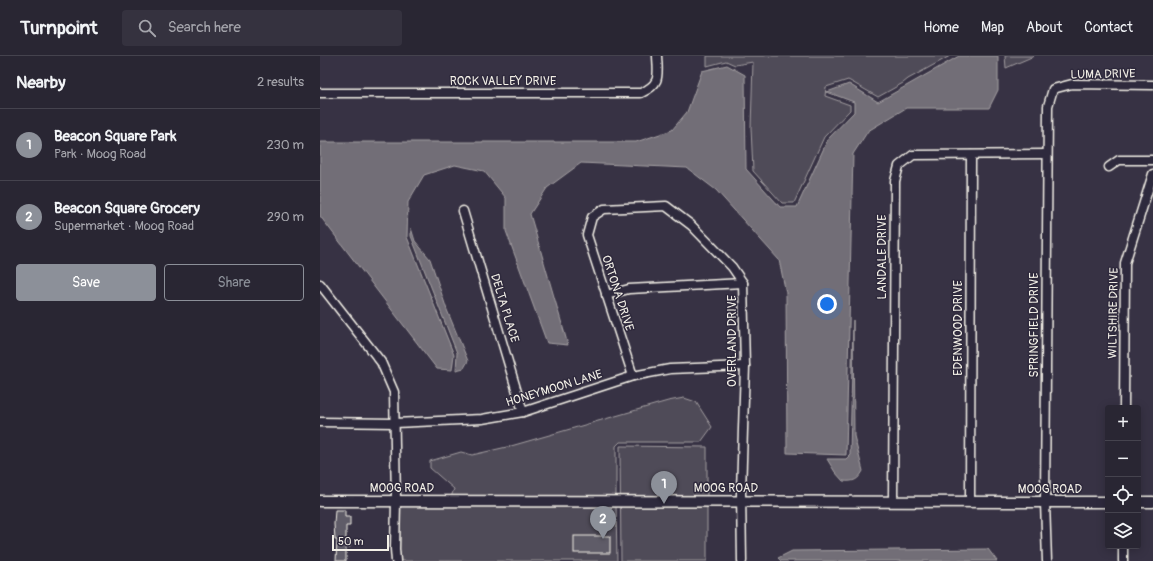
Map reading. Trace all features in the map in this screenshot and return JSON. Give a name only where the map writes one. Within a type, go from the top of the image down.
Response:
[{"type":"street","name":"ROCK VALLEY DRIVE","points":[[320,93],[641,93],[652,89],[658,78],[657,56]]},
{"type":"street","name":"LUMA DRIVE","points":[[1053,89],[1072,84],[1153,85]]},
{"type":"street","name":"SPRINGFIELD DRIVE","points":[[1047,561],[1045,502],[1047,154],[1048,106],[1053,89]]},
{"type":"street","name":"LANDALE DRIVE","points":[[893,501],[895,181],[899,166],[913,155],[1047,154]]},
{"type":"street","name":"EDENWOOD DRIVE","points":[[970,502],[971,155]]},
{"type":"street","points":[[1109,167],[1119,160],[1153,160]]},
{"type":"street","name":"WILTSHIRE DRIVE","points":[[1124,405],[1125,263],[1153,174]]},
{"type":"street","name":"OVERLAND DRIVE","points":[[592,217],[604,209],[666,206],[692,225],[732,267],[743,283],[745,366],[741,501],[742,561]]},
{"type":"street","name":"DELTA PLACE","points":[[463,211],[523,412]]},
{"type":"street","name":"ORTONA DRIVE","points":[[592,217],[587,234],[633,376]]},
{"type":"street","points":[[606,295],[629,289],[743,283]]},
{"type":"street","points":[[320,284],[381,362],[394,392],[396,561]]},
{"type":"street","name":"HONEYMOON LANE","points":[[320,422],[395,423],[482,419],[523,412],[633,376],[670,369],[745,366]]},
{"type":"street","name":"MOOG ROAD","points":[[320,501],[1105,502]]},
{"type":"street","points":[[1141,502],[1153,502]]},
{"type":"street","points":[[1123,549],[1123,561]]},
{"type":"shaded area","points":[[707,56],[950,56],[878,97],[848,80],[826,87],[825,96],[850,105],[850,110],[824,137],[794,203],[782,203],[753,171],[751,128],[753,62],[735,65],[726,61],[707,66]]},
{"type":"shaded area","points":[[959,56],[998,56],[998,90],[989,108],[906,108],[868,131],[853,154],[846,455],[787,453],[786,293],[779,260],[716,190],[687,168],[581,163],[547,188],[530,214],[568,345],[547,343],[506,231],[506,198],[484,171],[455,165],[424,175],[408,202],[407,237],[454,355],[452,370],[437,369],[320,216],[320,142],[636,142],[672,130],[687,112],[702,71],[727,65],[745,75],[746,169],[780,207],[797,207],[828,139],[854,112],[854,102],[827,92],[849,84],[878,102]]},
{"type":"shaded area","points":[[1005,56],[1034,56],[1006,68]]},
{"type":"shaded area","points":[[411,228],[415,241],[430,259],[447,310],[468,361],[464,368],[456,370],[457,353],[411,236]]},
{"type":"shaded area","points":[[853,320],[854,436],[863,471],[853,481],[843,481],[827,459],[846,459],[850,455]]},
{"type":"shaded area","points":[[684,398],[696,402],[712,427],[701,442],[620,442],[616,446],[616,496],[451,497],[454,489],[430,468],[430,461],[461,452],[472,455],[511,446],[668,401]]},
{"type":"shaded area","points":[[620,446],[707,447],[707,561],[621,561]]},
{"type":"shaded area","points":[[616,505],[617,561],[398,561],[396,506]]},
{"type":"shaded area","points":[[988,549],[997,561],[781,561],[778,558],[792,551]]},
{"type":"building","points":[[335,510],[345,510],[345,517],[350,517],[350,526],[346,526],[346,540],[350,540],[350,547],[346,547],[346,561],[336,561],[337,540],[335,540]]},
{"type":"building","points":[[574,536],[610,536],[610,553],[574,553]]},
{"type":"place","name":"Beacon Square Park","points":[[664,504]]},
{"type":"place","name":"Beacon Square Grocery","points":[[603,539]]}]
